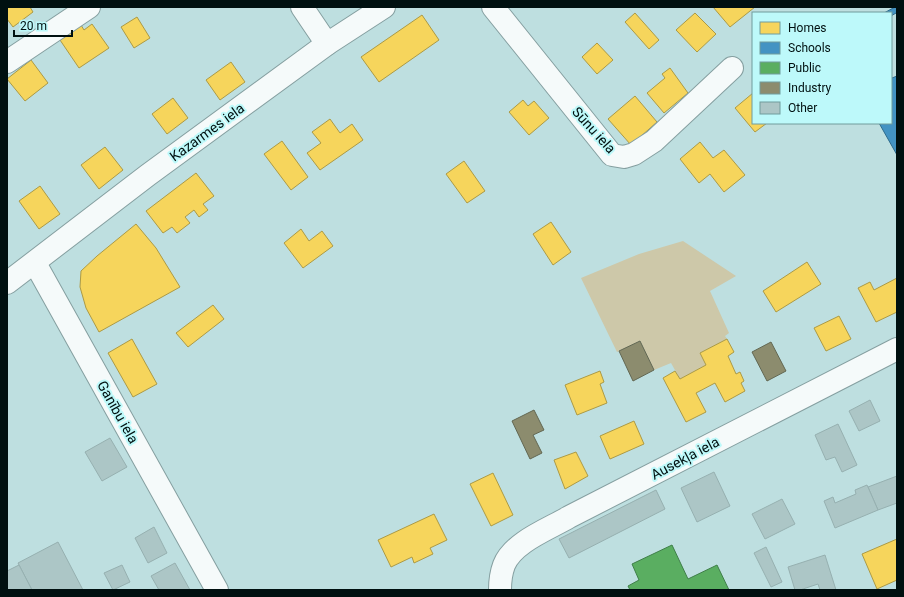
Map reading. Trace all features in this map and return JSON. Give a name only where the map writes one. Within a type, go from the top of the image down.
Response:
[{"type":"street","points":[[7,62],[89,7]]},
{"type":"street","points":[[302,7],[327,44]]},
{"type":"street","name":"Kazarmes iela","points":[[35,264],[148,175],[327,44],[384,7]]},
{"type":"street","name":"Sūnu iela","points":[[493,7],[612,155],[624,157],[634,154],[654,141],[732,68]]},
{"type":"street","points":[[7,284],[35,264]]},
{"type":"street","name":"Ganību iela","points":[[35,264],[217,590]]},
{"type":"street","name":"Ausekļa iela","points":[[500,590],[504,564],[515,549],[526,541],[569,517],[897,349]]},
{"type":"shaded area","points":[[683,241],[736,276],[710,291],[729,333],[725,336],[727,339],[700,353],[706,365],[680,379],[671,363],[654,370],[640,341],[617,352],[581,278],[639,254]]},
{"type":"building: Homes","points":[[7,7],[30,7],[33,12],[13,27],[7,19]]},
{"type":"building: Homes","points":[[713,7],[755,7],[730,27]]},
{"type":"building: Homes","points":[[635,13],[659,40],[649,49],[625,22]]},
{"type":"building: Homes","points":[[695,13],[716,34],[697,52],[676,30]]},
{"type":"building: Homes","points":[[422,15],[439,40],[379,82],[361,57]]},
{"type":"building: Homes","points":[[137,17],[150,38],[134,48],[121,27]]},
{"type":"building: Homes","points":[[92,24],[109,48],[79,68],[60,40],[81,25],[84,30]]},
{"type":"building: Homes","points":[[597,43],[613,60],[597,74],[582,57]]},
{"type":"building: Homes","points":[[31,60],[48,83],[25,101],[7,79]]},
{"type":"building: Homes","points":[[231,62],[245,82],[220,100],[206,80]]},
{"type":"building: Homes","points":[[670,68],[688,93],[664,113],[647,93],[665,78],[662,74]]},
{"type":"building: Homes","points":[[752,94],[752,124],[766,124],[755,132],[735,108]]},
{"type":"building: Homes","points":[[635,96],[657,122],[631,145],[608,119]]},
{"type":"building: Homes","points":[[173,98],[188,118],[167,134],[152,114]]},
{"type":"building: Homes","points":[[523,100],[528,106],[534,101],[549,118],[529,135],[509,112]]},
{"type":"building: Homes","points":[[330,119],[340,133],[352,124],[363,140],[320,170],[307,153],[321,143],[312,132]]},
{"type":"building: Homes","points":[[282,141],[308,177],[291,190],[264,154]]},
{"type":"building: Homes","points":[[700,142],[713,158],[724,150],[745,175],[724,192],[710,174],[699,183],[680,159]]},
{"type":"building: Homes","points":[[105,147],[123,170],[99,189],[81,165]]},
{"type":"building: Homes","points":[[464,161],[485,191],[467,203],[446,174]]},
{"type":"building: Homes","points":[[196,173],[214,196],[203,204],[208,210],[199,217],[194,210],[185,217],[190,223],[177,233],[172,227],[163,233],[146,211]]},
{"type":"building: Homes","points":[[40,186],[60,214],[39,229],[19,201]]},
{"type":"building: Homes","points":[[551,222],[571,252],[553,265],[533,234]]},
{"type":"building: Homes","points":[[136,224],[156,248],[180,287],[99,332],[86,308],[80,287],[81,271]]},
{"type":"building: Homes","points":[[301,229],[309,241],[322,231],[333,246],[303,268],[284,243]]},
{"type":"building: Homes","points":[[807,262],[821,284],[776,312],[763,291]]},
{"type":"building: Homes","points":[[897,278],[897,312],[876,322],[858,288],[870,282],[874,290]]},
{"type":"building: Homes","points":[[213,305],[224,319],[188,347],[176,333]]},
{"type":"building: Homes","points":[[839,316],[851,339],[826,351],[814,328]]},
{"type":"building: Homes","points":[[132,339],[157,384],[133,397],[108,353]]},
{"type":"building: Homes","points":[[727,339],[734,352],[728,356],[736,374],[740,372],[744,381],[741,383],[745,391],[725,402],[715,383],[696,393],[706,412],[686,422],[663,378],[675,371],[680,379],[706,365],[700,353]]},
{"type":"building: Homes","points":[[600,371],[604,382],[600,384],[607,403],[577,415],[565,385]]},
{"type":"building: Homes","points":[[634,421],[644,444],[610,459],[600,436]]},
{"type":"building: Homes","points":[[576,452],[588,476],[565,489],[554,460]]},
{"type":"building: Homes","points":[[493,473],[513,515],[491,526],[470,484]]},
{"type":"building: Homes","points":[[434,514],[447,540],[430,548],[433,554],[414,563],[412,557],[391,567],[378,540]]},
{"type":"building: Homes","points":[[897,539],[897,580],[877,589],[862,554]]},
{"type":"building: Schools","points":[[897,7],[897,15],[896,13],[892,15],[892,12],[886,12]]},
{"type":"building: Schools","points":[[897,76],[897,155],[880,124],[892,124],[892,78]]},
{"type":"building: Public","points":[[672,545],[688,579],[717,565],[729,590],[630,590],[628,586],[639,580],[632,564]]},
{"type":"building: Industry","points":[[640,341],[654,370],[633,381],[619,351]]},
{"type":"building: Industry","points":[[771,342],[786,371],[767,381],[752,352]]},
{"type":"building: Industry","points":[[534,410],[544,430],[533,435],[542,453],[530,459],[512,421]]},
{"type":"building: Other","points":[[870,400],[880,421],[859,431],[849,411]]},
{"type":"building: Other","points":[[838,424],[857,465],[842,472],[835,457],[826,460],[815,435]]},
{"type":"building: Other","points":[[110,438],[127,467],[102,481],[85,452]]},
{"type":"building: Other","points":[[714,472],[730,506],[697,522],[681,488]]},
{"type":"building: Other","points":[[897,476],[897,503],[878,510],[868,487]]},
{"type":"building: Other","points":[[867,485],[878,510],[835,528],[824,501],[833,497],[835,503],[856,494],[855,490]]},
{"type":"building: Other","points":[[656,490],[665,509],[569,558],[559,539]]},
{"type":"building: Other","points":[[782,499],[795,524],[765,539],[752,514]]},
{"type":"building: Other","points":[[154,527],[167,553],[148,563],[135,538]]},
{"type":"building: Other","points":[[58,542],[83,590],[32,590],[18,563]]},
{"type":"building: Other","points":[[766,547],[782,582],[771,587],[754,553]]},
{"type":"building: Other","points":[[825,555],[836,590],[820,590],[818,584],[800,590],[795,590],[788,567]]},
{"type":"building: Other","points":[[175,563],[190,590],[159,590],[151,576]]},
{"type":"building: Other","points":[[19,565],[32,590],[7,590],[7,571]]},
{"type":"building: Other","points":[[122,565],[130,582],[113,590],[104,573]]}]
